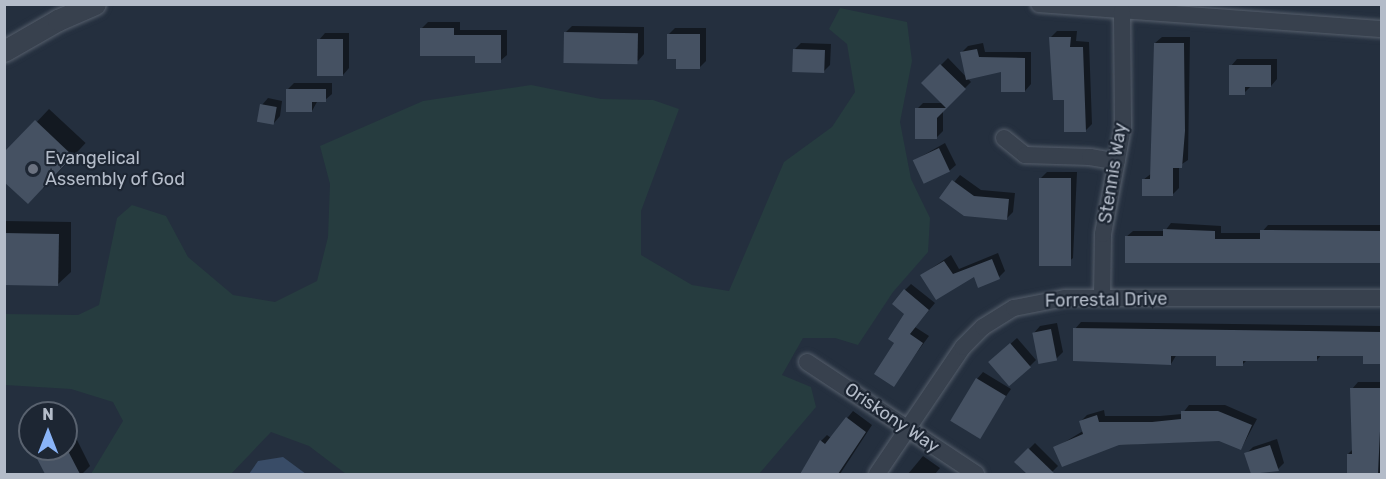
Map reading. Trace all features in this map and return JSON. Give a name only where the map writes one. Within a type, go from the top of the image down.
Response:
[{"type":"street","points":[[4,51],[58,20],[95,4]]},
{"type":"street","points":[[1039,4],[1382,29]]},
{"type":"street","name":"Stennis Way","points":[[1102,298],[1103,234],[1123,127],[1122,11]]},
{"type":"street","points":[[1004,138],[1025,155],[1090,157],[1117,162]]},
{"type":"street","name":"Forrestal Drive","points":[[877,474],[963,347],[993,319],[1038,301],[1102,298],[1382,298]]},
{"type":"street","name":"Oriskony Way","points":[[807,362],[976,474]]},
{"type":"green space","points":[[840,8],[907,22],[912,61],[900,122],[911,179],[930,218],[928,252],[893,292],[858,345],[835,338],[803,338],[782,375],[811,387],[816,407],[759,474],[346,474],[309,446],[271,432],[231,474],[91,474],[123,421],[113,402],[71,389],[5,385],[5,314],[78,315],[99,305],[117,218],[132,205],[166,216],[188,257],[233,295],[275,302],[317,281],[328,237],[330,184],[320,146],[423,101],[531,85],[601,99],[653,100],[679,109],[641,211],[641,255],[692,285],[729,291],[784,162],[832,127],[855,92],[847,44],[829,29]]},
{"type":"water","points":[[283,457],[306,474],[249,474],[258,461]]},
{"type":"building","points":[[420,28],[454,28],[454,35],[501,35],[501,63],[475,63],[475,56],[420,56]]},
{"type":"building","points":[[564,32],[638,33],[637,64],[563,63]]},
{"type":"building","points":[[667,34],[700,34],[700,69],[676,69],[676,59],[667,59]]},
{"type":"building","points":[[1049,37],[1071,37],[1070,47],[1083,47],[1086,132],[1064,132],[1064,100],[1053,100]]},
{"type":"building","points":[[317,39],[343,39],[343,76],[317,76]]},
{"type":"building","points":[[1154,43],[1184,43],[1185,131],[1182,168],[1173,168],[1173,196],[1142,196],[1142,179],[1150,179]]},
{"type":"building","points":[[793,49],[825,50],[824,73],[792,72]]},
{"type":"building","points":[[977,49],[979,57],[1025,58],[1025,92],[1001,92],[1001,72],[966,80],[960,52]]},
{"type":"building","points":[[940,64],[966,89],[937,118],[937,139],[915,139],[915,108],[946,108],[921,83]]},
{"type":"building","points":[[1229,65],[1271,65],[1271,87],[1245,87],[1245,95],[1229,95]]},
{"type":"building","points":[[286,89],[326,89],[326,102],[312,102],[312,112],[286,112]]},
{"type":"building","points":[[260,104],[277,107],[274,125],[257,122]]},
{"type":"building","name":"Evangelical Assembly of God","points":[[35,120],[73,156],[28,204],[4,182],[4,152]]},
{"type":"building","points":[[939,148],[950,172],[924,184],[913,160]]},
{"type":"building","points":[[1039,178],[1071,178],[1071,266],[1039,266]]},
{"type":"building","points":[[952,180],[974,196],[1009,199],[1007,220],[964,216],[939,198]]},
{"type":"building","points":[[1163,229],[1215,231],[1215,239],[1260,239],[1260,230],[1382,231],[1382,263],[1125,263],[1125,236],[1163,236]]},
{"type":"building","points":[[4,233],[59,234],[58,286],[4,285]]},
{"type":"building","points":[[992,259],[1000,279],[978,288],[974,277],[936,300],[920,275],[944,261],[953,274]]},
{"type":"building","points":[[904,289],[929,310],[910,334],[923,343],[894,387],[874,374],[894,343],[888,339],[904,314],[892,304]]},
{"type":"building","points":[[1073,328],[1382,332],[1382,364],[1363,364],[1363,356],[1317,356],[1317,361],[1243,361],[1243,366],[1216,366],[1216,356],[1171,356],[1171,365],[1073,361]]},
{"type":"building","points":[[1051,329],[1057,360],[1038,364],[1032,333]]},
{"type":"building","points":[[1010,343],[1031,367],[1009,386],[988,362]]},
{"type":"building","points":[[976,378],[1006,396],[980,439],[950,421]]},
{"type":"building","points":[[1350,388],[1382,388],[1378,474],[1347,474],[1347,454],[1352,454]]},
{"type":"building","points":[[1181,411],[1218,411],[1252,425],[1241,450],[1219,441],[1119,445],[1062,467],[1053,447],[1083,434],[1079,421],[1097,415],[1099,422],[1152,422],[1181,419]]},
{"type":"building","points":[[846,417],[866,432],[838,474],[800,474],[820,440],[825,444]]},
{"type":"building","points":[[1270,445],[1279,471],[1251,474],[1244,453]]},
{"type":"building","points":[[1028,448],[1055,474],[1027,474],[1014,462]]},
{"type":"building","points":[[38,461],[73,461],[80,474],[45,474]]},
{"type":"place","name":"Evangelical Assembly of God","points":[[33,169]]}]
